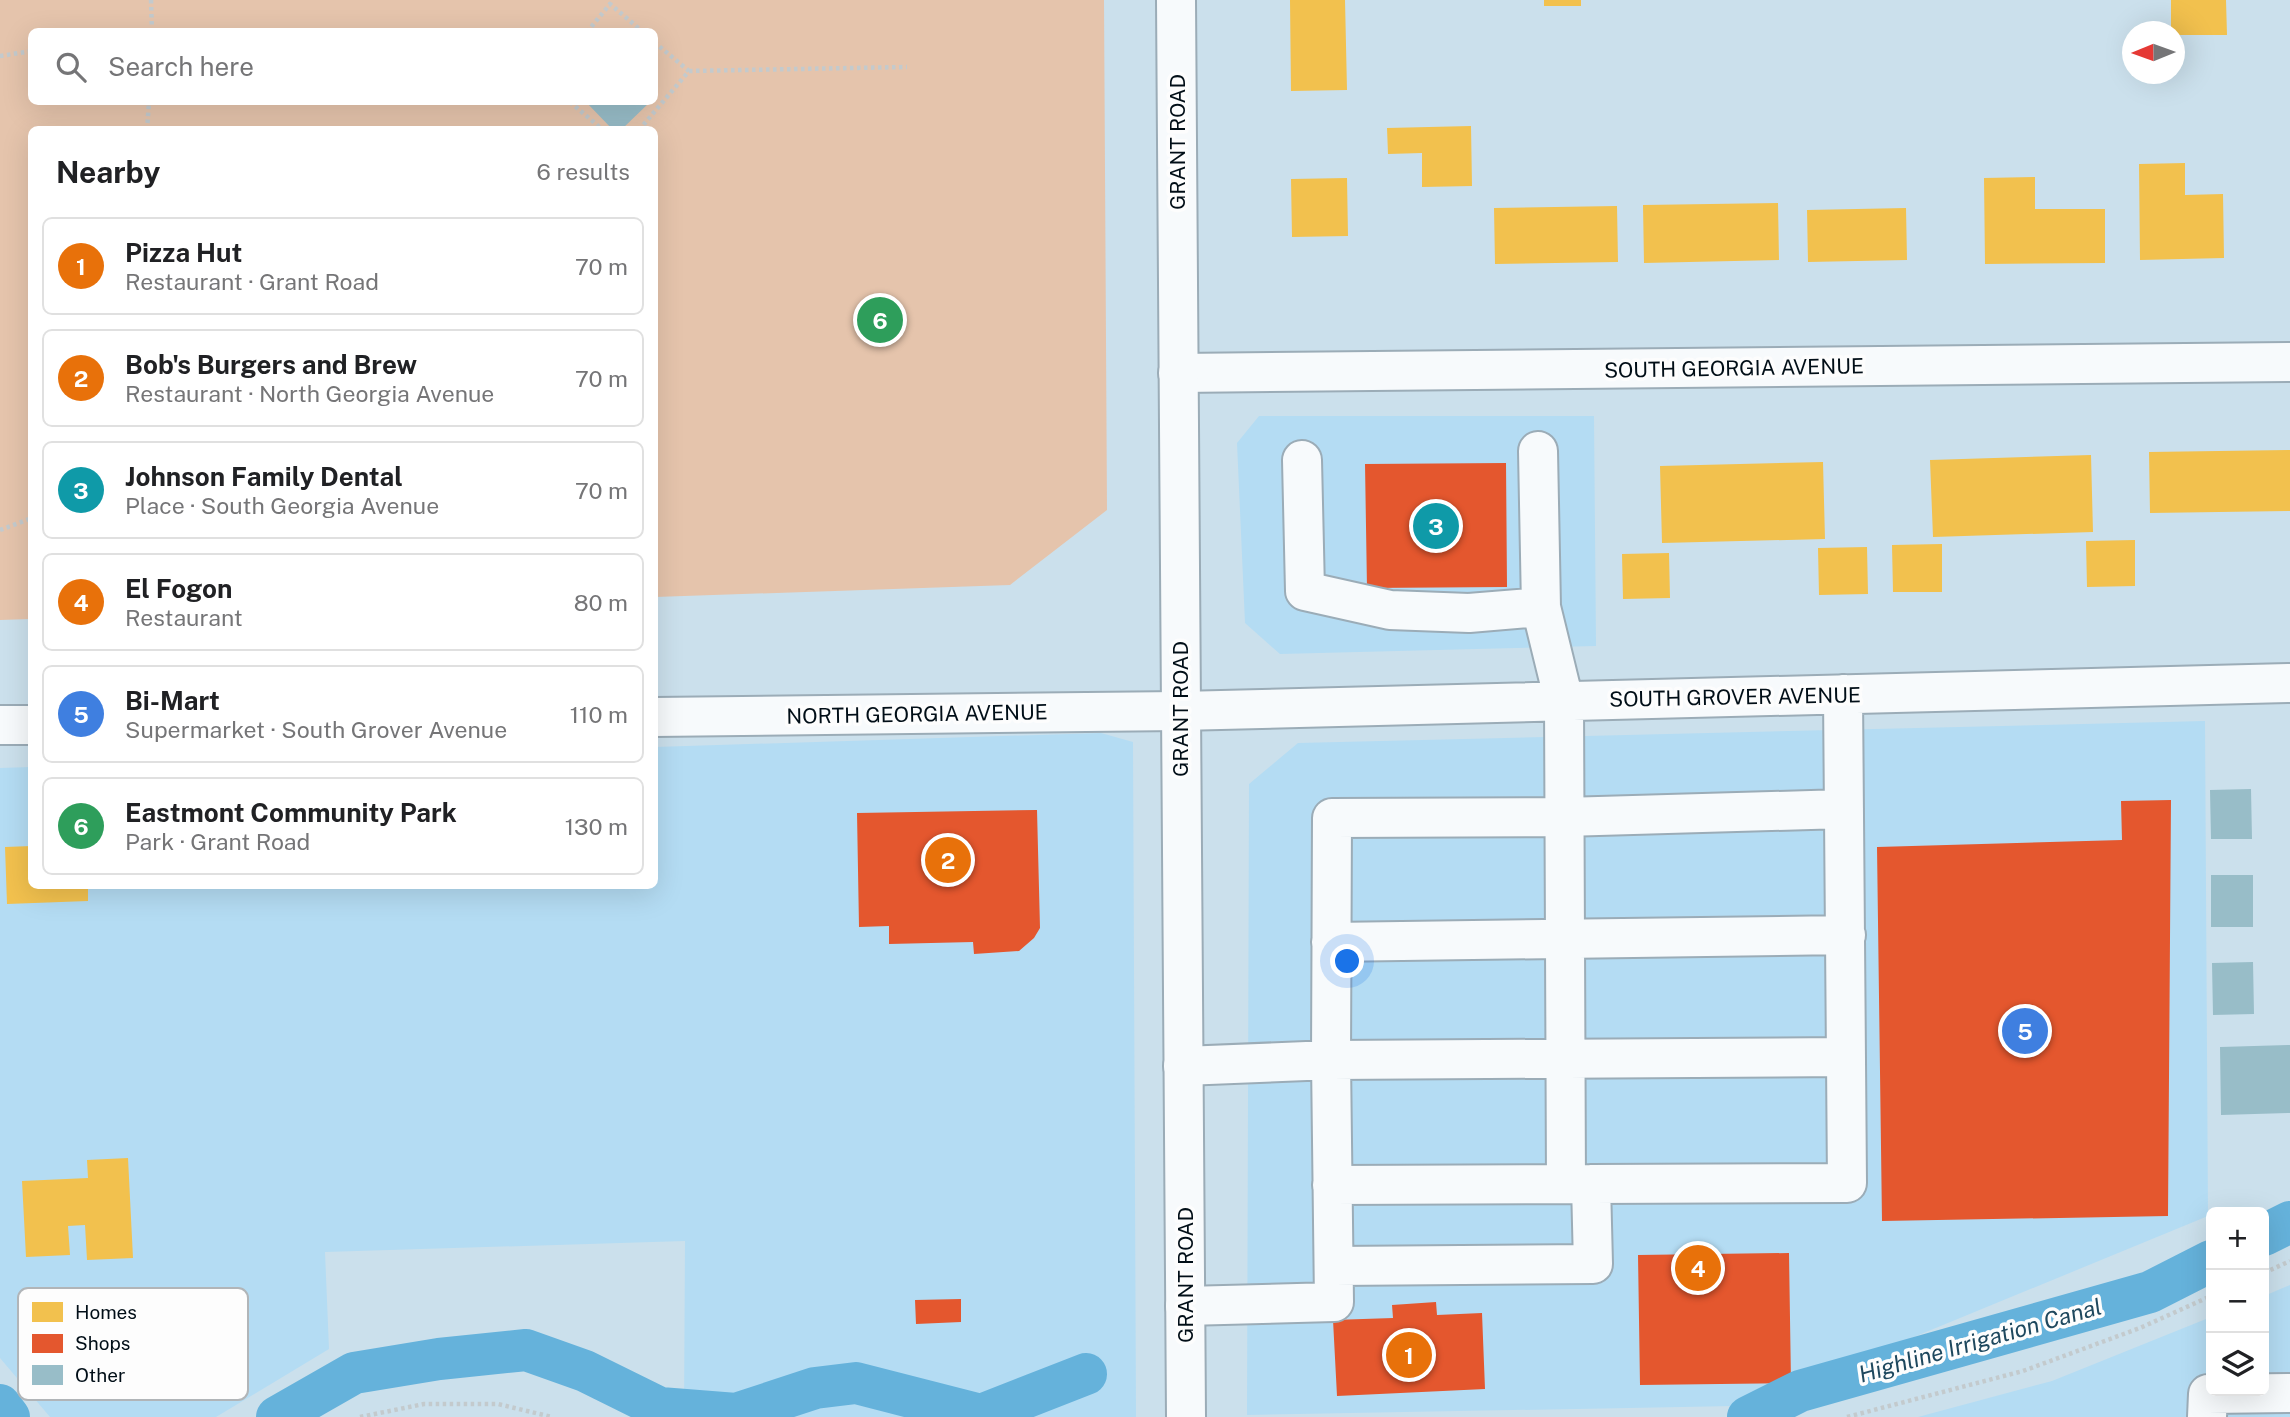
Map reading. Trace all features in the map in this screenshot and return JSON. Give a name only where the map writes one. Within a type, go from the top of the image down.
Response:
[{"type":"street","name":"GRANT ROAD","points":[[1176,0],[1186,1417]]},
{"type":"street","name":"SOUTH GEORGIA AVENUE","points":[[1178,373],[2290,362]]},
{"type":"street","points":[[1334,1266],[1593,1264],[1579,1184],[1565,1058],[1564,701],[1541,607],[1538,451]]},
{"type":"street","points":[[1302,460],[1304,591],[1390,610],[1469,614],[1541,607]]},
{"type":"street","name":"SOUTH GROVER AVENUE","points":[[1180,710],[2290,683]]},
{"type":"street","points":[[1332,1185],[1847,1183],[1843,694]]},
{"type":"street","name":"NORTH GEORGIA AVENUE","points":[[658,717],[1180,710]]},
{"type":"street","points":[[0,725],[28,725]]},
{"type":"street","points":[[1185,1306],[1334,1302],[1332,818],[1564,817],[1844,809]]},
{"type":"street","points":[[1331,942],[1846,935]]},
{"type":"street","points":[[1183,1066],[1331,1060],[1846,1057]]},
{"type":"street","points":[[2207,1417],[2207,1394],[2290,1393]]},
{"type":"path","points":[[151,0],[152,28]]},
{"type":"path","points":[[590,28],[610,2],[639,28]]},
{"type":"path","points":[[658,44],[689,71],[907,67]]},
{"type":"path","points":[[0,56],[28,52]]},
{"type":"path","points":[[642,126],[689,71]]},
{"type":"path","points":[[148,126],[149,105]]},
{"type":"path","points":[[574,105],[598,126]]},
{"type":"path","points":[[0,530],[28,520]]},
{"type":"path","points":[[2269,1271],[2290,1261]]},
{"type":"path","points":[[1847,1417],[2023,1371],[2140,1328],[2206,1298]]},
{"type":"path","points":[[360,1417],[424,1404],[498,1404],[552,1417]]},
{"type":"shaded area","points":[[0,0],[1104,0],[1107,510],[1010,585],[658,597],[658,126],[28,126],[28,619],[0,620]]},
{"type":"shaded area","points":[[1259,416],[1594,416],[1596,646],[1280,654],[1245,623],[1237,443]]},
{"type":"shaded area","points":[[2205,721],[2206,1217],[1846,1365],[1734,1406],[1247,1415],[1249,784],[1298,743]]},
{"type":"shaded area","points":[[1101,733],[1133,742],[1136,1417],[684,1417],[685,1241],[325,1252],[329,1349],[248,1398],[248,1288],[18,1288],[18,1379],[0,1358],[0,768],[28,767],[28,889],[658,889],[658,747]]},
{"type":"shaded area","points":[[2290,1285],[2290,1417],[1918,1417],[2052,1381],[2206,1319],[2206,1396],[2269,1396],[2269,1294]]},
{"type":"shaded area","points":[[36,1400],[244,1400],[216,1417],[50,1417]]},
{"type":"building: Homes","points":[[1290,0],[1345,0],[1347,90],[1291,91]]},
{"type":"building: Homes","points":[[1544,0],[1581,0],[1581,6],[1544,6]]},
{"type":"building: Homes","points":[[2171,0],[2226,0],[2227,35],[2185,35],[2185,21],[2171,21]]},
{"type":"building: Homes","points":[[1471,126],[1472,186],[1422,187],[1422,153],[1388,154],[1387,128]]},
{"type":"building: Homes","points":[[2185,163],[2185,195],[2223,194],[2224,258],[2140,260],[2139,164]]},
{"type":"building: Homes","points":[[2035,177],[2035,209],[2105,209],[2105,263],[1985,264],[1984,178]]},
{"type":"building: Homes","points":[[1347,178],[1348,236],[1292,237],[1291,179]]},
{"type":"building: Homes","points":[[1778,203],[1779,260],[1644,263],[1643,205]]},
{"type":"building: Homes","points":[[1617,206],[1618,262],[1495,264],[1494,208]]},
{"type":"building: Homes","points":[[1906,208],[1907,260],[1808,262],[1807,210]]},
{"type":"building: Homes","points":[[2290,450],[2290,511],[2150,513],[2149,452]]},
{"type":"building: Homes","points":[[2091,455],[2093,532],[1933,537],[1930,460]]},
{"type":"building: Homes","points":[[1823,462],[1825,539],[1662,543],[1660,466]]},
{"type":"building: Homes","points":[[2135,540],[2135,586],[2087,587],[2086,541]]},
{"type":"building: Homes","points":[[1942,544],[1942,592],[1893,592],[1892,545]]},
{"type":"building: Homes","points":[[1867,547],[1868,594],[1819,595],[1818,548]]},
{"type":"building: Homes","points":[[1669,553],[1670,598],[1623,599],[1622,554]]},
{"type":"building: Homes","points":[[28,846],[28,889],[88,889],[88,901],[7,904],[5,847]]},
{"type":"building: Homes","points":[[128,1158],[133,1258],[87,1260],[85,1225],[68,1226],[70,1255],[26,1257],[22,1181],[88,1178],[87,1160]]},
{"type":"building: Shops","points":[[1506,463],[1507,587],[1367,588],[1365,464]]},
{"type":"building: Shops","points":[[2171,800],[2168,1216],[1882,1221],[1877,847],[2122,840],[2121,801]]},
{"type":"building: Shops","points":[[1037,810],[1040,928],[1034,938],[1019,951],[974,954],[973,942],[889,944],[889,926],[859,927],[857,813]]},
{"type":"building: Shops","points":[[1789,1253],[1791,1383],[1640,1385],[1638,1255]]},
{"type":"building: Shops","points":[[961,1299],[961,1322],[916,1324],[915,1300]]},
{"type":"building: Shops","points":[[1436,1302],[1437,1315],[1482,1313],[1485,1389],[1337,1396],[1333,1320],[1393,1318],[1392,1305]]},
{"type":"building: Other","points":[[589,105],[647,105],[625,126],[609,126]]},
{"type":"building: Other","points":[[2251,789],[2252,839],[2211,839],[2210,790]]},
{"type":"building: Other","points":[[2211,875],[2253,875],[2253,927],[2211,927]]},
{"type":"building: Other","points":[[2253,962],[2254,1014],[2213,1015],[2212,963]]},
{"type":"building: Other","points":[[2290,1045],[2290,1113],[2221,1115],[2220,1047]]},
{"type":"waterway","name":"Highline Irrigation Canal","points":[[2269,1232],[2290,1222]]},
{"type":"waterway","name":"Highline Irrigation Canal","points":[[1748,1417],[1800,1391],[2150,1292],[2206,1264]]},
{"type":"waterway","name":"Highline Irrigation Canal","points":[[277,1417],[354,1373],[439,1359],[526,1350],[585,1371],[660,1408],[736,1414],[815,1388],[856,1383],[981,1415],[1086,1374]]},
{"type":"waterway","name":"Highline Irrigation Canal","points":[[0,1405],[9,1417]]},
{"type":"place","name":"Eastmont Community Park","points":[[880,320]]},
{"type":"place","name":"Johnson Family Dental","points":[[1436,526]]},
{"type":"place","name":"Bob's Burgers and Brew","points":[[948,860]]},
{"type":"place","name":"Bi-Mart","points":[[2025,1031]]},
{"type":"place","name":"El Fogon","points":[[1698,1268]]},
{"type":"place","name":"Pizza Hut","points":[[1409,1355]]}]
